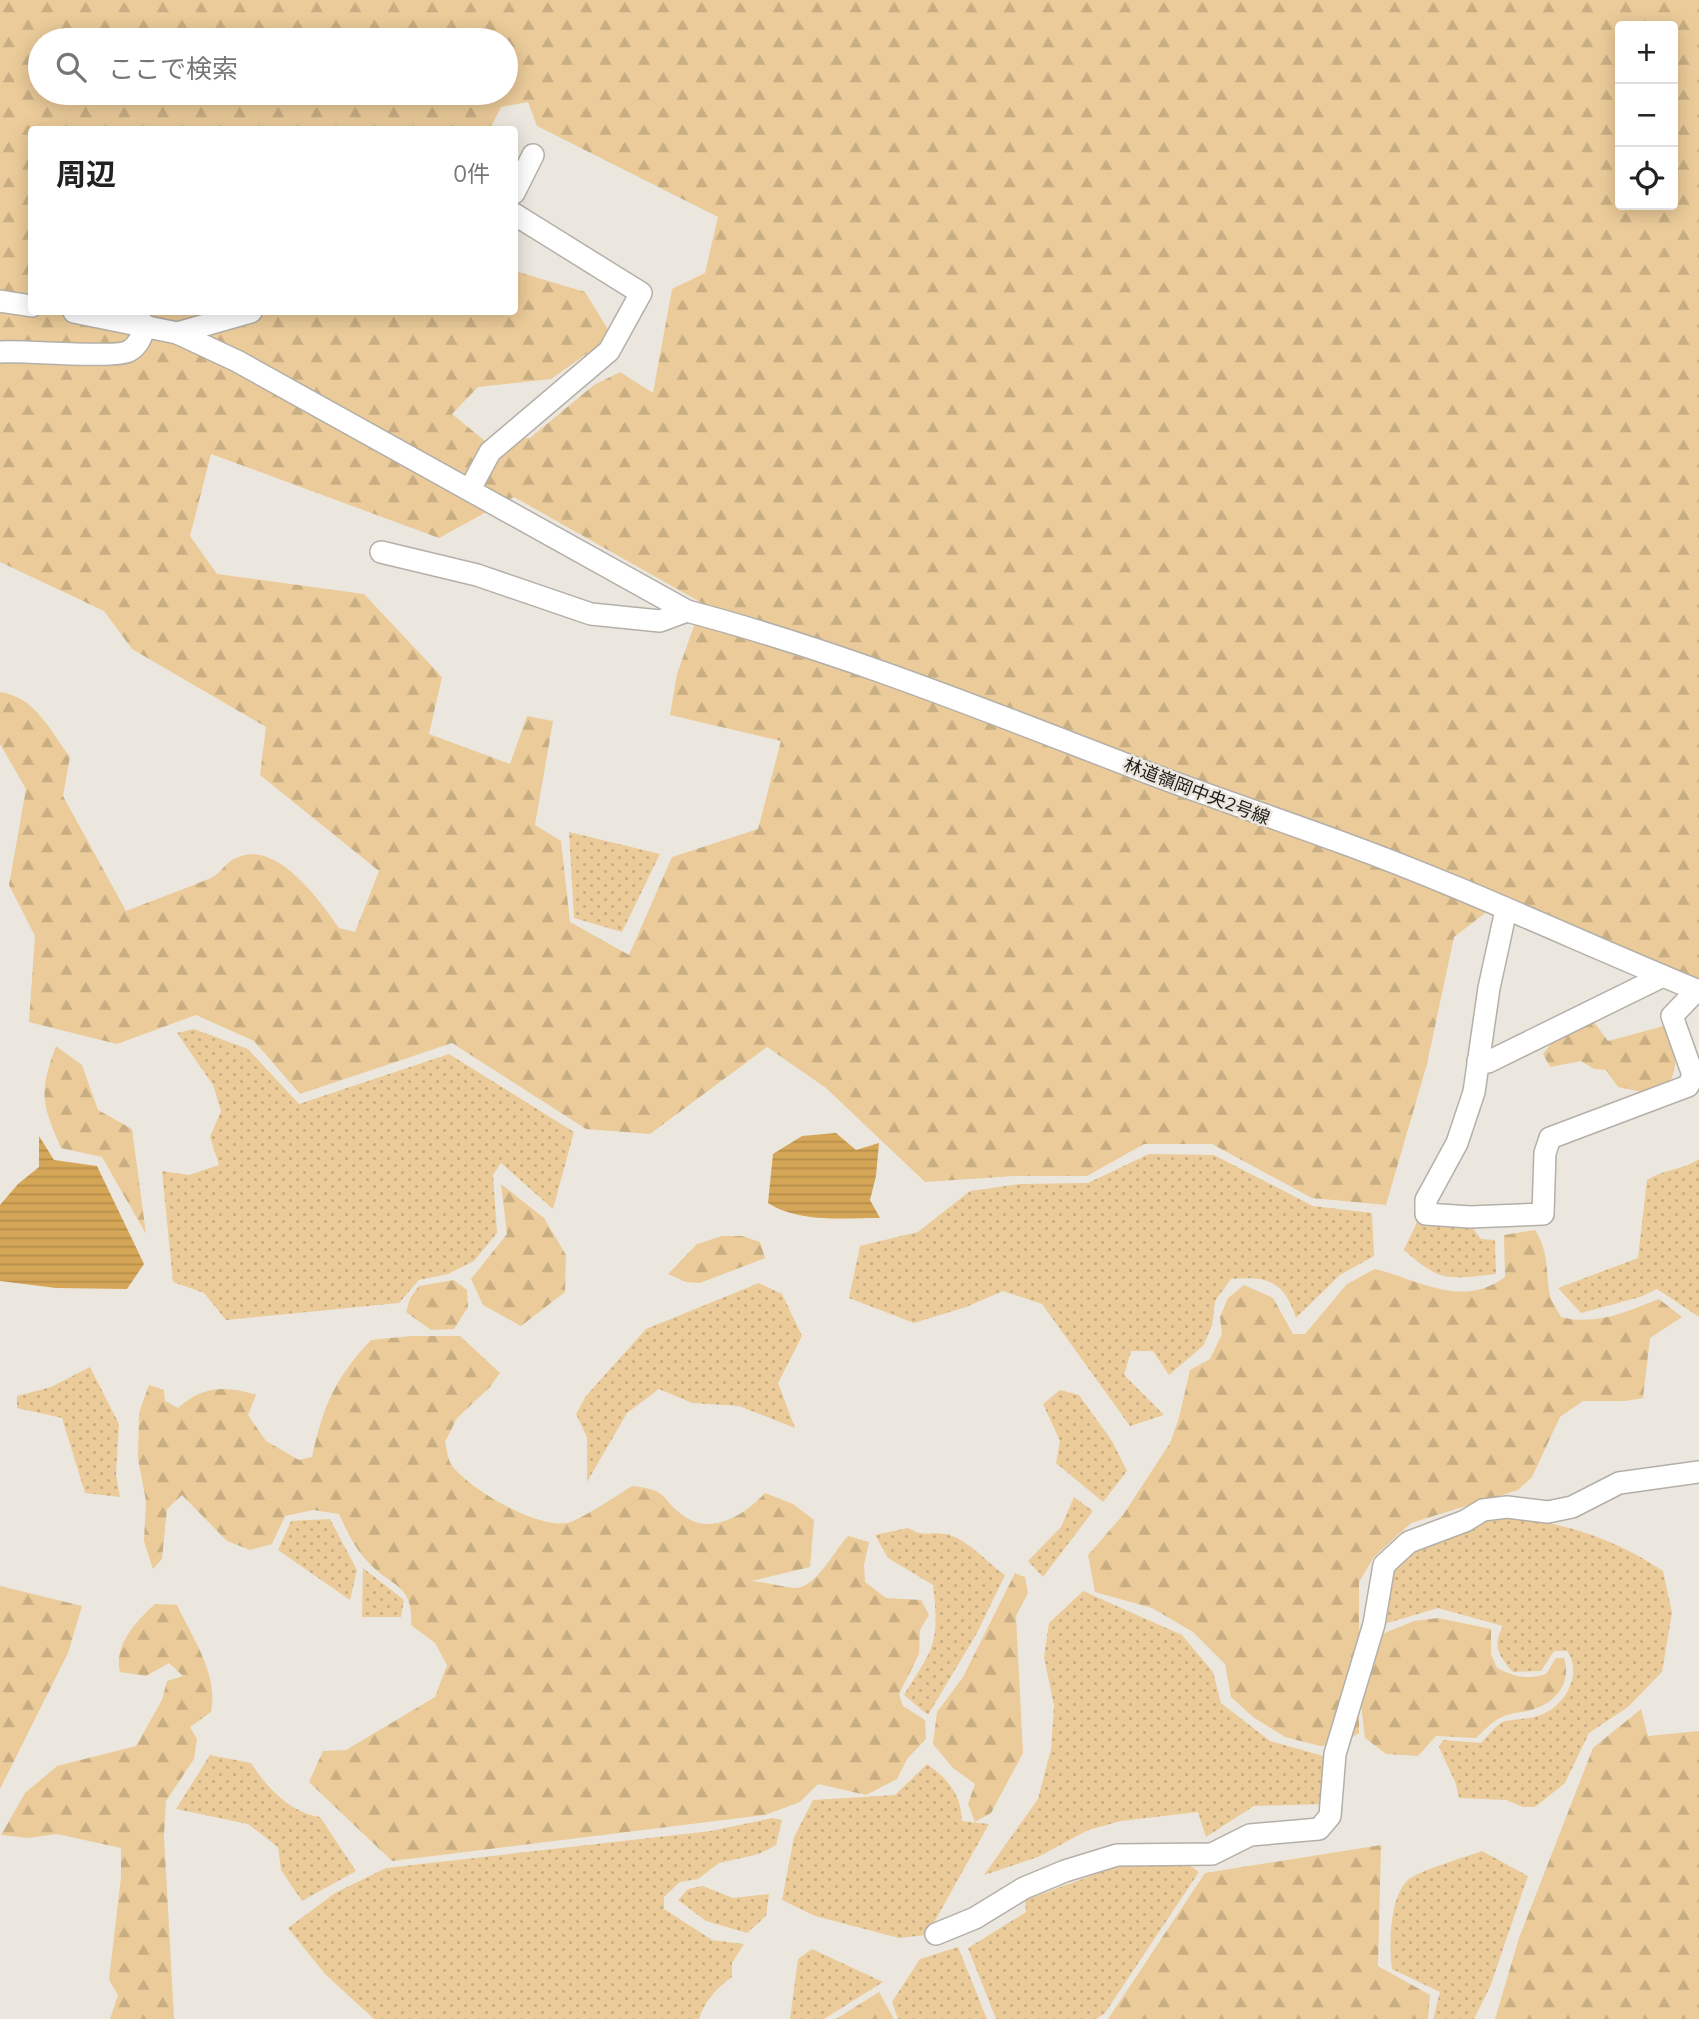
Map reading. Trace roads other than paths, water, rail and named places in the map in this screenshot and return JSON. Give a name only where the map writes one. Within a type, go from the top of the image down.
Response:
[{"type":"street","points":[[518,185],[533,155]]},
{"type":"street","points":[[470,489],[490,452],[608,351],[641,293],[518,216]]},
{"type":"street","points":[[0,301],[28,305]]},
{"type":"street","name":"林道嶺岡中央2号線","points":[[92,315],[177,333],[237,361],[687,611],[740,625],[999,713],[1233,805],[1344,843],[1698,991]]},
{"type":"street","points":[[177,333],[240,315]]},
{"type":"street","points":[[0,352],[54,351],[115,356],[130,351],[143,337],[144,324]]},
{"type":"street","points":[[381,552],[477,575],[591,614],[660,621],[687,611]]},
{"type":"street","points":[[1506,910],[1489,989],[1474,1092],[1457,1143],[1426,1200],[1426,1214],[1543,1214],[1545,1153],[1550,1138],[1688,1086],[1693,1075],[1672,1016],[1698,991]]},
{"type":"street","points":[[1478,1060],[1488,1062],[1663,976]]},
{"type":"street","points":[[936,1934],[975,1917],[1024,1888],[1065,1871],[1117,1856],[1212,1854],[1250,1835],[1319,1829],[1330,1816],[1335,1754],[1374,1624],[1384,1565],[1400,1549],[1409,1542],[1465,1521],[1483,1510],[1507,1507],[1548,1513],[1572,1507],[1619,1483],[1699,1472]]}]
